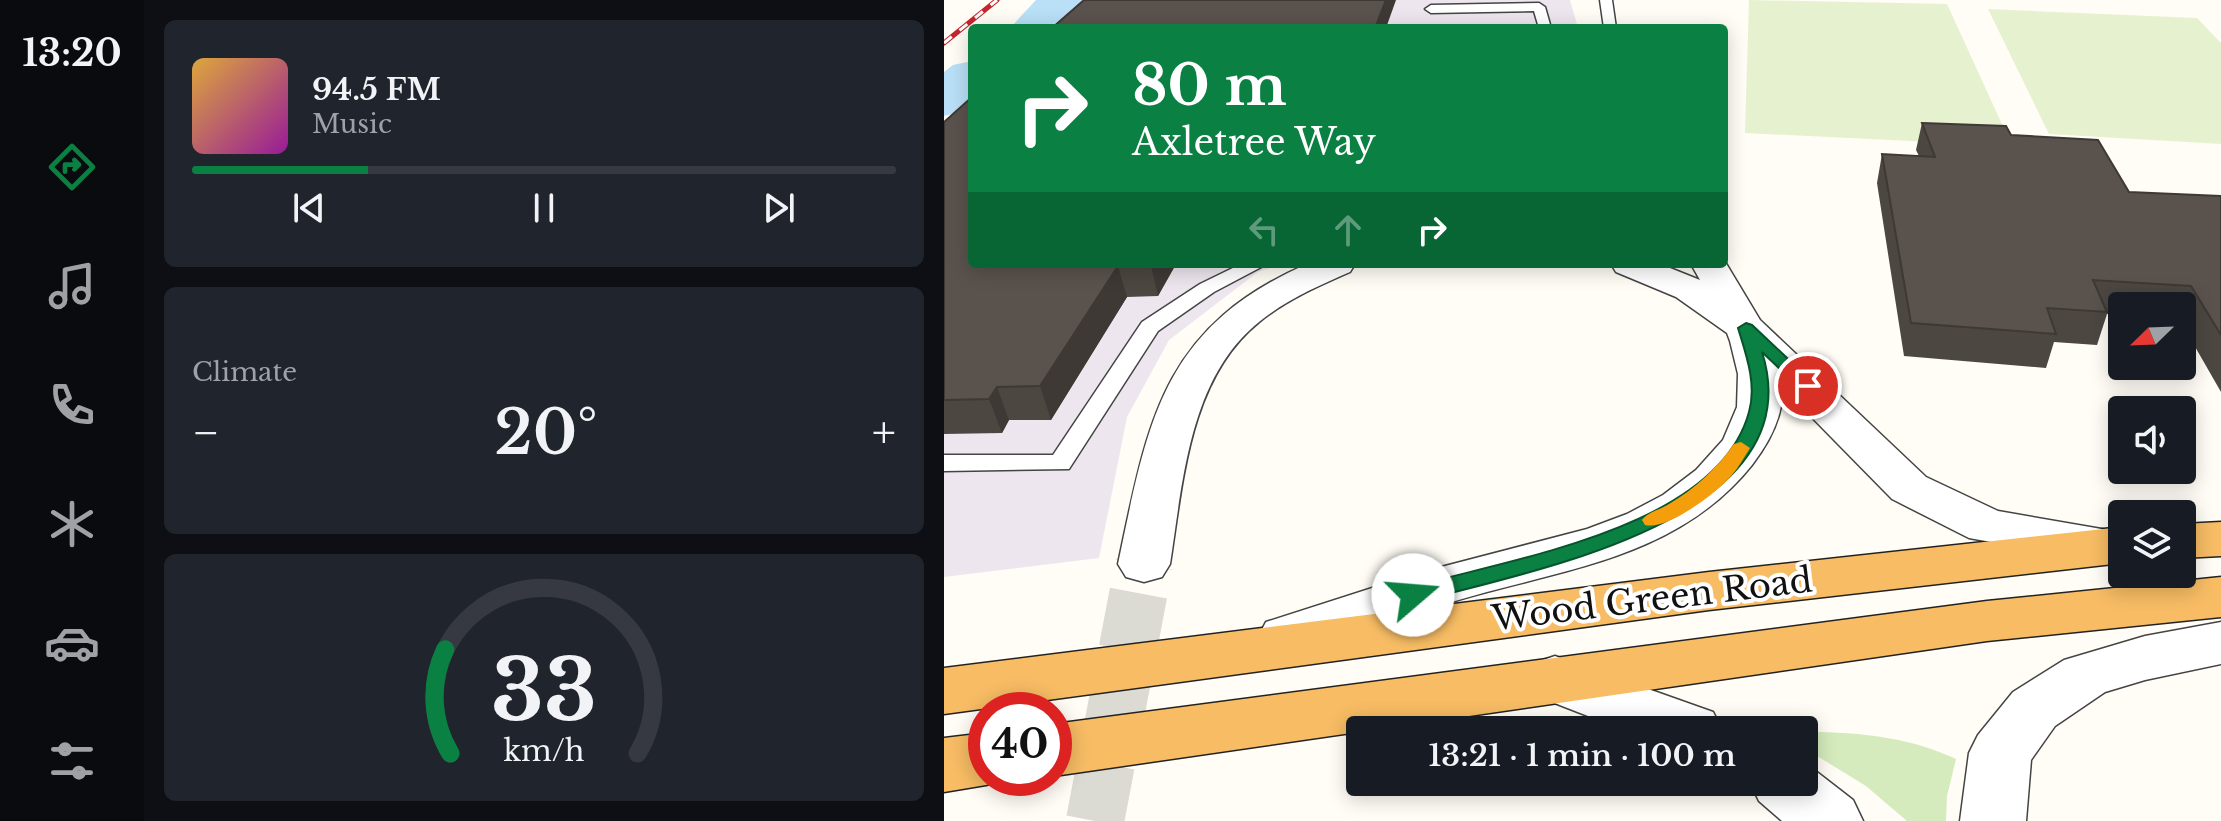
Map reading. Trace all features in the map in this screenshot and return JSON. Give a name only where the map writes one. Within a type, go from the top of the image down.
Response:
[{"type":"highway","points":[[2196,540],[2221,539]]},
{"type":"highway","name":"Wood Green Road","points":[[944,691],[1709,591],[2108,546]]},
{"type":"highway","points":[[1072,747],[1987,621],[2221,597]]},
{"type":"highway","points":[[944,765],[968,762]]},
{"type":"street","points":[[1144,564],[1165,455],[1181,402],[1201,360],[1227,327],[1255,304],[1283,287],[1328,268]]},
{"type":"street","points":[[1639,268],[1689,289],[1746,328],[1909,488],[1987,526],[2108,544]]},
{"type":"street","points":[[1231,655],[1443,584],[1534,563],[1611,540],[1677,509],[1725,472],[1749,436],[1759,411],[1761,392],[1757,362],[1746,328],[1711,268]]},
{"type":"street","points":[[1993,821],[2000,753],[2034,709],[2085,676],[2145,658],[2221,643]]},
{"type":"street","points":[[1555,679],[1654,716]]},
{"type":"street","points":[[1799,796],[1830,821]]},
{"type":"lane","points":[[1606,0],[1609,24]]},
{"type":"lane","points":[[1431,9],[1539,7],[1544,24]]},
{"type":"lane","points":[[944,463],[1060,463],[1150,327],[1207,288],[1249,268]]},
{"type":"shaded area","points":[[1086,0],[1570,0],[1577,24],[1061,24]]},
{"type":"shaded area","points":[[944,137],[968,246],[968,268],[1270,268],[1258,272],[1169,340],[1127,417],[1099,558],[944,577]]},
{"type":"green space","points":[[1749,0],[1947,4],[2012,146],[1745,133]]},
{"type":"green space","points":[[1988,9],[2197,18],[2221,43],[2221,144],[2049,134]]},
{"type":"green space","points":[[1818,732],[1890,738],[1924,746],[1956,759],[1947,796],[1946,821],[1907,821],[1866,786],[1818,757]]},
{"type":"building","points":[[1084,0],[1386,0],[1377,24],[1057,24]]},
{"type":"building","points":[[968,101],[968,268],[1117,268],[1040,386],[997,387],[989,399],[944,400],[944,122]]},
{"type":"building","points":[[1922,123],[2006,126],[2011,135],[2098,140],[2129,192],[2221,196],[2221,335],[2191,286],[2093,280],[2107,312],[2047,308],[2056,334],[1911,323],[1882,154],[1935,157]]},
{"type":"waterway","points":[[1039,24],[1058,7],[1059,0]]},
{"type":"waterway","points":[[944,99],[968,80]]},
{"type":"tunnel","points":[[1095,821],[1144,564]]},
{"type":"railway","points":[[944,43],[997,0]]},
{"type":"slow traffic","points":[[1653,520],[1677,509],[1725,472],[1741,448]]},
{"type":"route","points":[[1413,595],[1443,584],[1534,563],[1611,540],[1677,509],[1725,472],[1749,436],[1759,411],[1761,392],[1757,362],[1746,328],[1808,386]]}]
